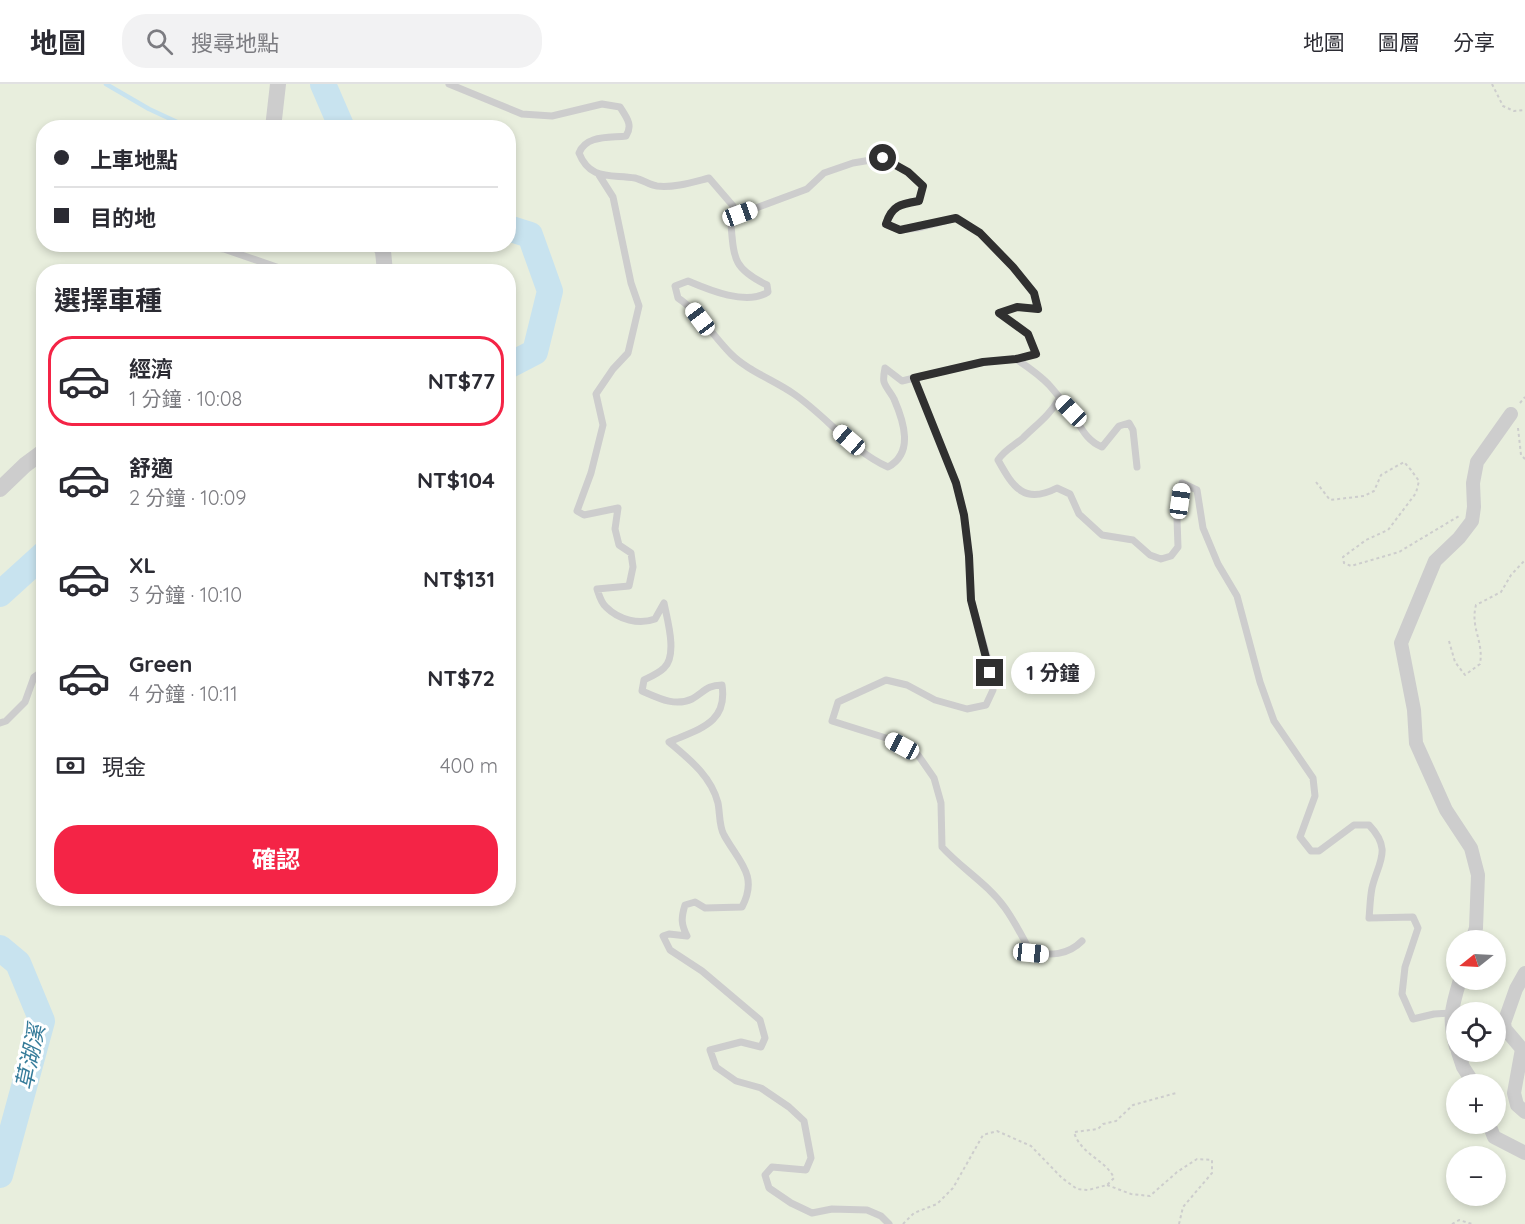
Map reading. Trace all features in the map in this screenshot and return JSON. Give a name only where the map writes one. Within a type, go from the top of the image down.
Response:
[{"type":"street","points":[[274,120],[278,84]]},
{"type":"street","points":[[1475,930],[1478,875],[1471,848],[1446,810],[1416,743],[1414,710],[1401,643],[1435,561],[1459,538],[1472,521],[1473,483],[1477,462],[1511,414]]},
{"type":"street","points":[[0,489],[36,457]]},
{"type":"street","points":[[1525,973],[1516,989],[1504,1023],[1504,1029],[1522,1049],[1514,1093],[1517,1106],[1525,1112]]},
{"type":"street","points":[[1493,1134],[1494,1137],[1525,1153]]},
{"type":"lane","points":[[449,84],[522,114],[552,116],[602,104],[620,107],[630,122],[626,136],[589,140],[582,145],[579,153],[583,164],[599,175],[613,197],[631,283],[639,306],[628,353],[613,369],[596,394],[603,425],[591,473],[577,511],[584,515],[618,508],[615,529],[619,545],[631,554],[633,567],[629,586],[597,590],[604,606],[633,622],[644,623],[655,619],[664,603],[671,655],[665,668],[644,680],[642,691],[676,703],[691,699],[712,685],[722,685],[724,697],[722,711],[712,723],[669,742],[708,778],[717,799],[723,833],[746,870],[748,896],[742,907],[705,908],[695,902],[685,905],[681,917],[687,936],[669,934],[663,936],[670,950],[702,971],[759,1020],[765,1038],[761,1047],[741,1042],[710,1050],[716,1067],[736,1081],[761,1088],[789,1107],[804,1121],[811,1158],[806,1170],[772,1167],[765,1175],[769,1188],[791,1203],[812,1213],[832,1209],[867,1210],[881,1216],[889,1224]]},
{"type":"lane","points":[[883,158],[908,172],[923,186],[919,201],[902,204],[890,212],[886,224],[900,230],[956,218],[980,233],[1034,293],[1038,309],[1017,307],[999,313],[1028,334],[1036,354],[1016,359],[983,362],[902,381],[885,368],[883,380],[894,399],[902,422],[905,445],[899,461],[888,467],[872,460],[795,394],[734,356],[691,307],[678,298],[675,286],[688,281],[719,294],[760,297],[768,292],[767,285],[747,275],[738,263],[731,225],[740,214],[807,189],[824,173],[853,163],[883,158]]},
{"type":"lane","points":[[599,175],[637,179],[656,186],[709,178],[740,214]]},
{"type":"lane","points":[[233,252],[268,264]]},
{"type":"lane","points":[[1016,359],[1045,381],[1071,411],[1082,431],[1094,444],[1102,447],[1119,426],[1129,423],[1133,430],[1137,467]]},
{"type":"lane","points":[[914,378],[956,483],[964,515],[971,600],[987,656],[993,690],[986,705],[967,708],[935,700],[907,685],[886,680],[838,702],[832,721],[886,738],[918,754],[934,778],[940,804],[942,847],[956,862],[981,882],[1005,908],[1031,953],[1054,955],[1073,950],[1082,940]]},
{"type":"lane","points":[[1059,399],[1051,412],[1030,429],[1022,439],[1003,451],[998,460],[1004,471],[1020,492],[1027,495],[1037,495],[1057,488],[1070,494],[1079,514],[1102,535],[1132,540],[1150,555],[1161,559],[1171,556],[1178,547],[1177,519],[1182,483],[1197,490],[1203,528],[1218,564],[1237,596],[1260,682],[1274,722],[1314,778],[1315,796],[1300,837],[1311,851],[1319,851],[1354,825],[1369,825],[1379,835],[1383,858],[1372,887],[1369,918],[1413,917],[1418,928],[1405,967],[1402,994],[1413,1019],[1446,1013]]},
{"type":"lane","points":[[0,723],[6,721],[25,702],[36,676]]},
{"type":"path","points":[[1492,84],[1503,106],[1514,111],[1525,110]]},
{"type":"path","points":[[1511,414],[1517,422],[1521,455],[1525,459]]},
{"type":"path","points":[[1316,482],[1330,500],[1364,496],[1374,491],[1381,475],[1404,462],[1419,481],[1416,492],[1388,530],[1366,540],[1343,557],[1344,563],[1351,566],[1399,552],[1474,507]]},
{"type":"path","points":[[1449,641],[1455,662],[1465,675],[1480,663],[1481,655],[1473,618],[1476,605],[1501,592],[1511,575],[1525,560]]},
{"type":"path","points":[[903,1224],[914,1213],[937,1204],[953,1188],[983,1135],[997,1131],[1031,1146],[1062,1178],[1077,1189],[1088,1190],[1107,1185],[1114,1178],[1111,1172],[1092,1158],[1076,1139],[1074,1132],[1098,1129],[1103,1124],[1116,1122],[1133,1105],[1176,1093]]},
{"type":"path","points":[[1107,1185],[1131,1194],[1150,1196],[1178,1172],[1197,1160],[1212,1160],[1212,1173],[1184,1207],[1179,1224]]},
{"type":"path","points":[[1452,1224],[1459,1220],[1472,1224]]},
{"type":"green space","points":[[0,84],[1525,84],[1525,1224],[0,1224]]},
{"type":"waterway","name":"草湖溪","points":[[106,84],[173,120]]},
{"type":"waterway","name":"草湖溪","points":[[323,84],[339,120]]},
{"type":"waterway","name":"草湖溪","points":[[516,231],[530,235],[550,291],[535,352],[516,362]]},
{"type":"waterway","name":"草湖溪","points":[[0,594],[36,561]]},
{"type":"waterway","name":"草湖溪","points":[[0,948],[18,963],[42,1021],[0,1175]]},
{"type":"route","points":[[883,158],[908,172],[923,186],[919,201],[902,204],[890,212],[886,224],[900,230],[918,228],[956,218],[980,233],[1013,267],[1034,293],[1038,309],[1017,307],[999,313],[1028,334],[1036,354],[1016,359],[983,362],[914,378],[956,483],[964,515],[971,600],[990,673]]}]
